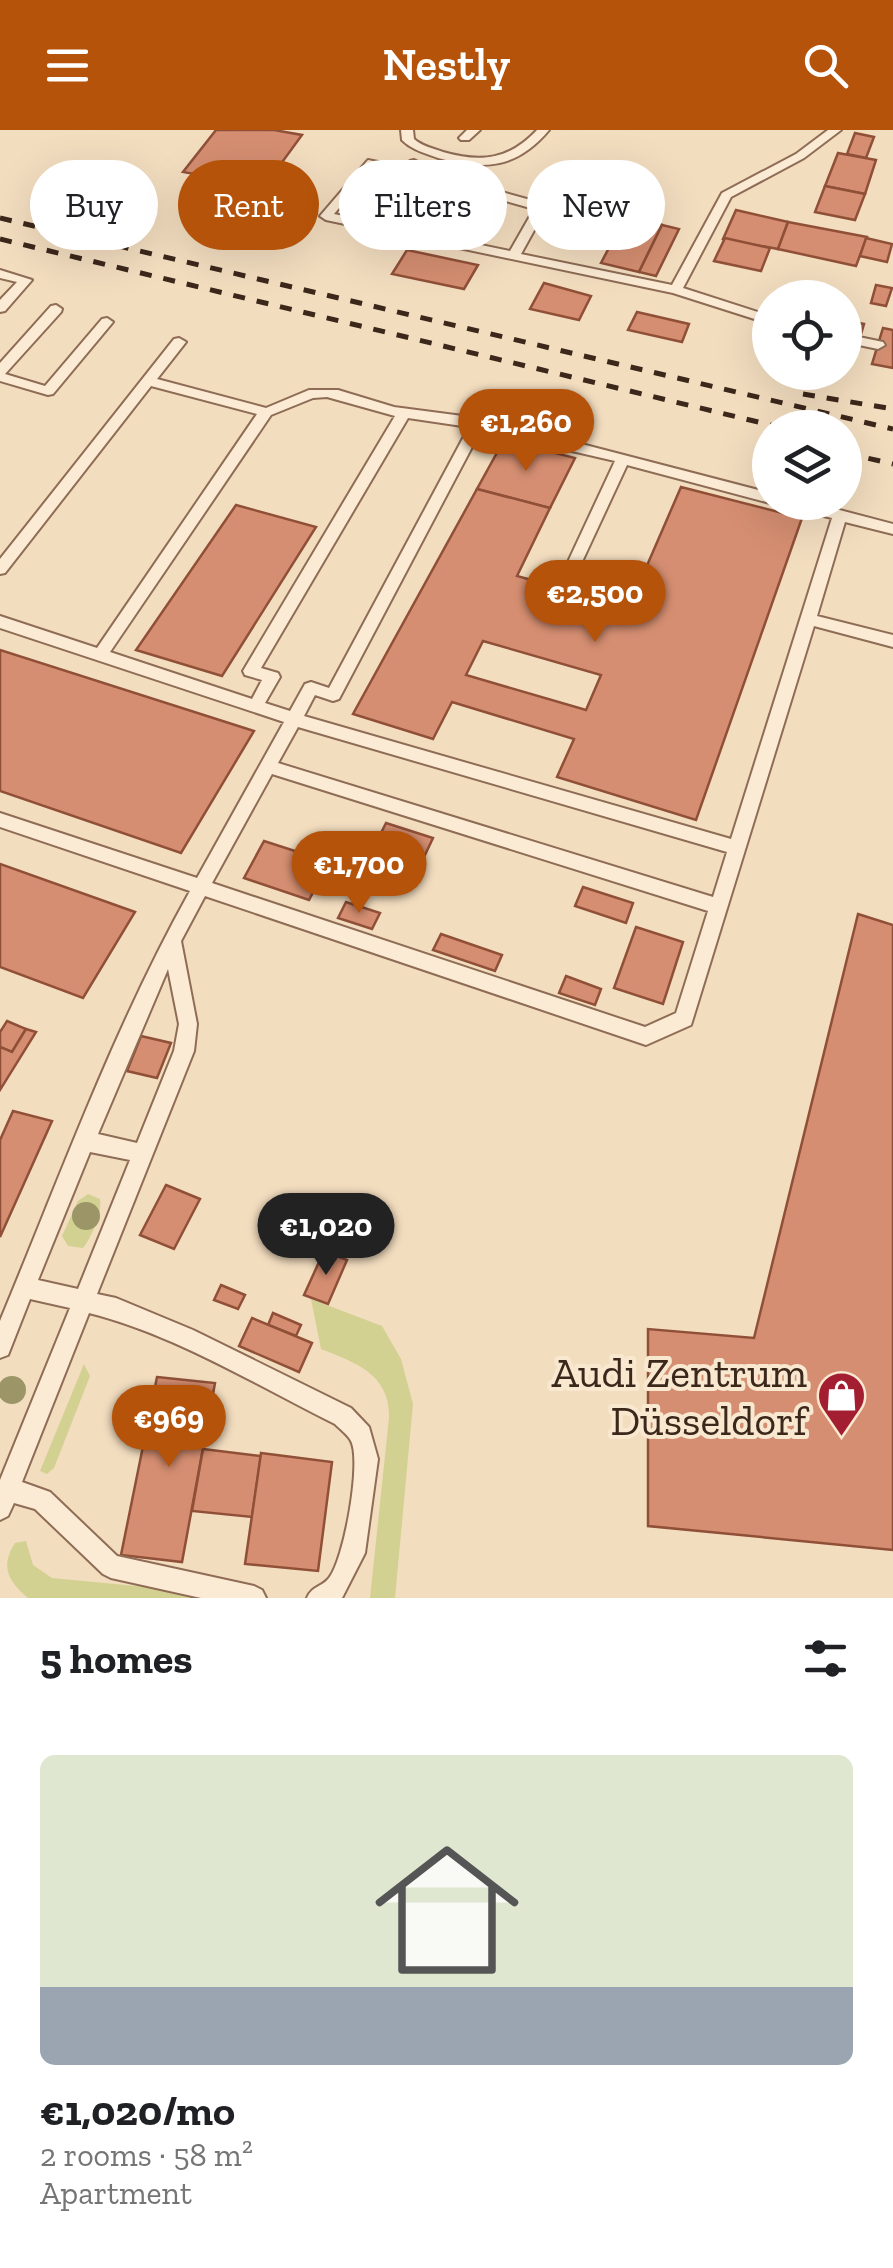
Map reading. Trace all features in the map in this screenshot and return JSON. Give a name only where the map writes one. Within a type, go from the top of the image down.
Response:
[{"type":"lane","points":[[407,130],[408,140],[427,150],[473,162],[507,160],[529,149],[543,130]]},
{"type":"lane","points":[[676,290],[726,195],[800,156],[835,130]]},
{"type":"lane","points":[[418,160],[427,150]]},
{"type":"lane","points":[[507,198],[541,207],[514,255]]},
{"type":"lane","points":[[339,201],[326,216],[339,219]]},
{"type":"lane","points":[[490,250],[676,290],[752,314]]},
{"type":"lane","points":[[0,274],[26,280],[0,308]]},
{"type":"lane","points":[[56,309],[0,374],[48,391],[107,322]]},
{"type":"lane","points":[[0,568],[180,342]]},
{"type":"lane","points":[[862,342],[878,345]]},
{"type":"lane","points":[[148,382],[266,412],[286,408],[316,393],[404,413],[478,423],[752,494]]},
{"type":"lane","points":[[101,654],[266,412]]},
{"type":"lane","points":[[255,706],[272,677],[251,670],[404,413]]},
{"type":"lane","points":[[0,1347],[172,940],[311,688],[333,695],[478,423]]},
{"type":"lane","points":[[574,564],[622,461]]},
{"type":"lane","points":[[0,820],[646,1036],[684,1019],[839,520]]},
{"type":"lane","points":[[856,520],[893,529]]},
{"type":"lane","points":[[808,619],[893,641]]},
{"type":"lane","points":[[0,622],[294,720],[737,848]]},
{"type":"lane","points":[[268,766],[719,906]]},
{"type":"lane","points":[[172,940],[188,1024],[187,1039],[4,1499],[42,1500],[110,1566],[254,1598]]},
{"type":"lane","points":[[85,1141],[142,1153]]},
{"type":"lane","points":[[26,1287],[116,1309],[185,1338],[344,1416],[361,1435],[366,1459],[353,1553],[337,1588],[318,1598]]},
{"type":"shaded area","points":[[88,1194],[100,1199],[96,1225],[83,1248],[68,1246],[62,1236],[78,1201]]},
{"type":"shaded area","points":[[311,1299],[382,1326],[401,1359],[413,1404],[395,1598],[370,1598],[388,1403],[369,1372],[321,1349]]},
{"type":"shaded area","points":[[84,1364],[90,1376],[54,1468],[47,1474],[40,1471]]},
{"type":"shaded area","points":[[26,1541],[33,1565],[52,1578],[178,1590],[213,1598],[28,1598],[11,1579],[7,1566],[15,1543]]},
{"type":"building","points":[[216,130],[274,130],[302,135],[284,160],[192,160]]},
{"type":"building","points":[[855,133],[874,137],[866,158],[847,154]]},
{"type":"building","points":[[838,153],[876,160],[865,194],[825,186]]},
{"type":"building","points":[[825,186],[865,194],[855,220],[815,212]]},
{"type":"building","points":[[736,210],[788,222],[778,249],[723,239]]},
{"type":"building","points":[[788,222],[867,237],[856,266],[778,249]]},
{"type":"building","points":[[665,226],[679,229],[656,276],[639,272],[650,250],[665,250]]},
{"type":"building","points":[[725,238],[770,248],[761,271],[714,261]]},
{"type":"building","points":[[866,238],[892,244],[887,262],[860,256]]},
{"type":"building","points":[[407,250],[478,265],[464,289],[392,274]]},
{"type":"building","points":[[608,250],[650,250],[639,272],[601,263]]},
{"type":"building","points":[[544,283],[591,296],[579,320],[530,309]]},
{"type":"building","points":[[876,285],[892,288],[886,306],[871,303]]},
{"type":"building","points":[[637,312],[689,324],[682,342],[628,330]]},
{"type":"building","points":[[883,328],[893,330],[893,368],[872,364]]},
{"type":"building","points":[[504,440],[575,458],[550,508],[477,489]]},
{"type":"building","points":[[681,487],[752,505],[752,520],[801,520],[696,820],[557,777],[574,739],[452,702],[433,739],[353,714],[477,489],[550,508],[517,576],[629,607]],"holes":[[[483,641],[601,675],[586,710],[466,675]]]},
{"type":"building","points":[[236,505],[316,527],[222,676],[136,650]]},
{"type":"building","points":[[0,650],[254,731],[181,853],[0,791]]},
{"type":"building","points":[[386,823],[433,838],[424,857],[377,841]]},
{"type":"building","points":[[264,841],[329,862],[309,900],[244,878]]},
{"type":"building","points":[[0,864],[135,912],[83,998],[0,967]]},
{"type":"building","points":[[583,887],[633,903],[626,923],[575,906]]},
{"type":"building","points":[[346,902],[380,913],[372,929],[338,918]]},
{"type":"building","points":[[858,914],[893,925],[893,1550],[648,1526],[648,1329],[754,1338]]},
{"type":"building","points":[[636,927],[683,942],[663,1004],[614,988]]},
{"type":"building","points":[[441,934],[502,955],[495,971],[433,950]]},
{"type":"building","points":[[566,976],[601,989],[595,1005],[559,993]]},
{"type":"building","points":[[7,1021],[26,1029],[12,1052],[0,1047],[0,1032]]},
{"type":"building","points":[[26,1029],[36,1032],[0,1090],[0,1047],[12,1052]]},
{"type":"building","points":[[141,1036],[171,1043],[157,1078],[127,1071]]},
{"type":"building","points":[[13,1111],[52,1121],[0,1237],[0,1140]]},
{"type":"building","points":[[166,1185],[200,1199],[174,1249],[140,1235]]},
{"type":"building","points":[[324,1251],[347,1260],[328,1304],[304,1295]]},
{"type":"building","points":[[221,1285],[245,1295],[238,1309],[214,1300]]},
{"type":"building","points":[[273,1313],[301,1325],[296,1336],[268,1325]]},
{"type":"building","points":[[252,1318],[312,1343],[299,1372],[239,1346]]},
{"type":"building","points":[[157,1377],[215,1383],[182,1562],[121,1555]]},
{"type":"building","points":[[203,1449],[261,1456],[252,1517],[192,1511]]},
{"type":"building","points":[[261,1453],[332,1462],[318,1571],[245,1564]]},
{"type":"railway","points":[[0,218],[893,429]]},
{"type":"railway","points":[[0,239],[752,421]]},
{"type":"railway","points":[[803,394],[893,409]]},
{"type":"railway","points":[[862,457],[893,464]]},
{"type":"place","name":"Audi Zentrum Düsseldorf","points":[[842,1438]]}]
